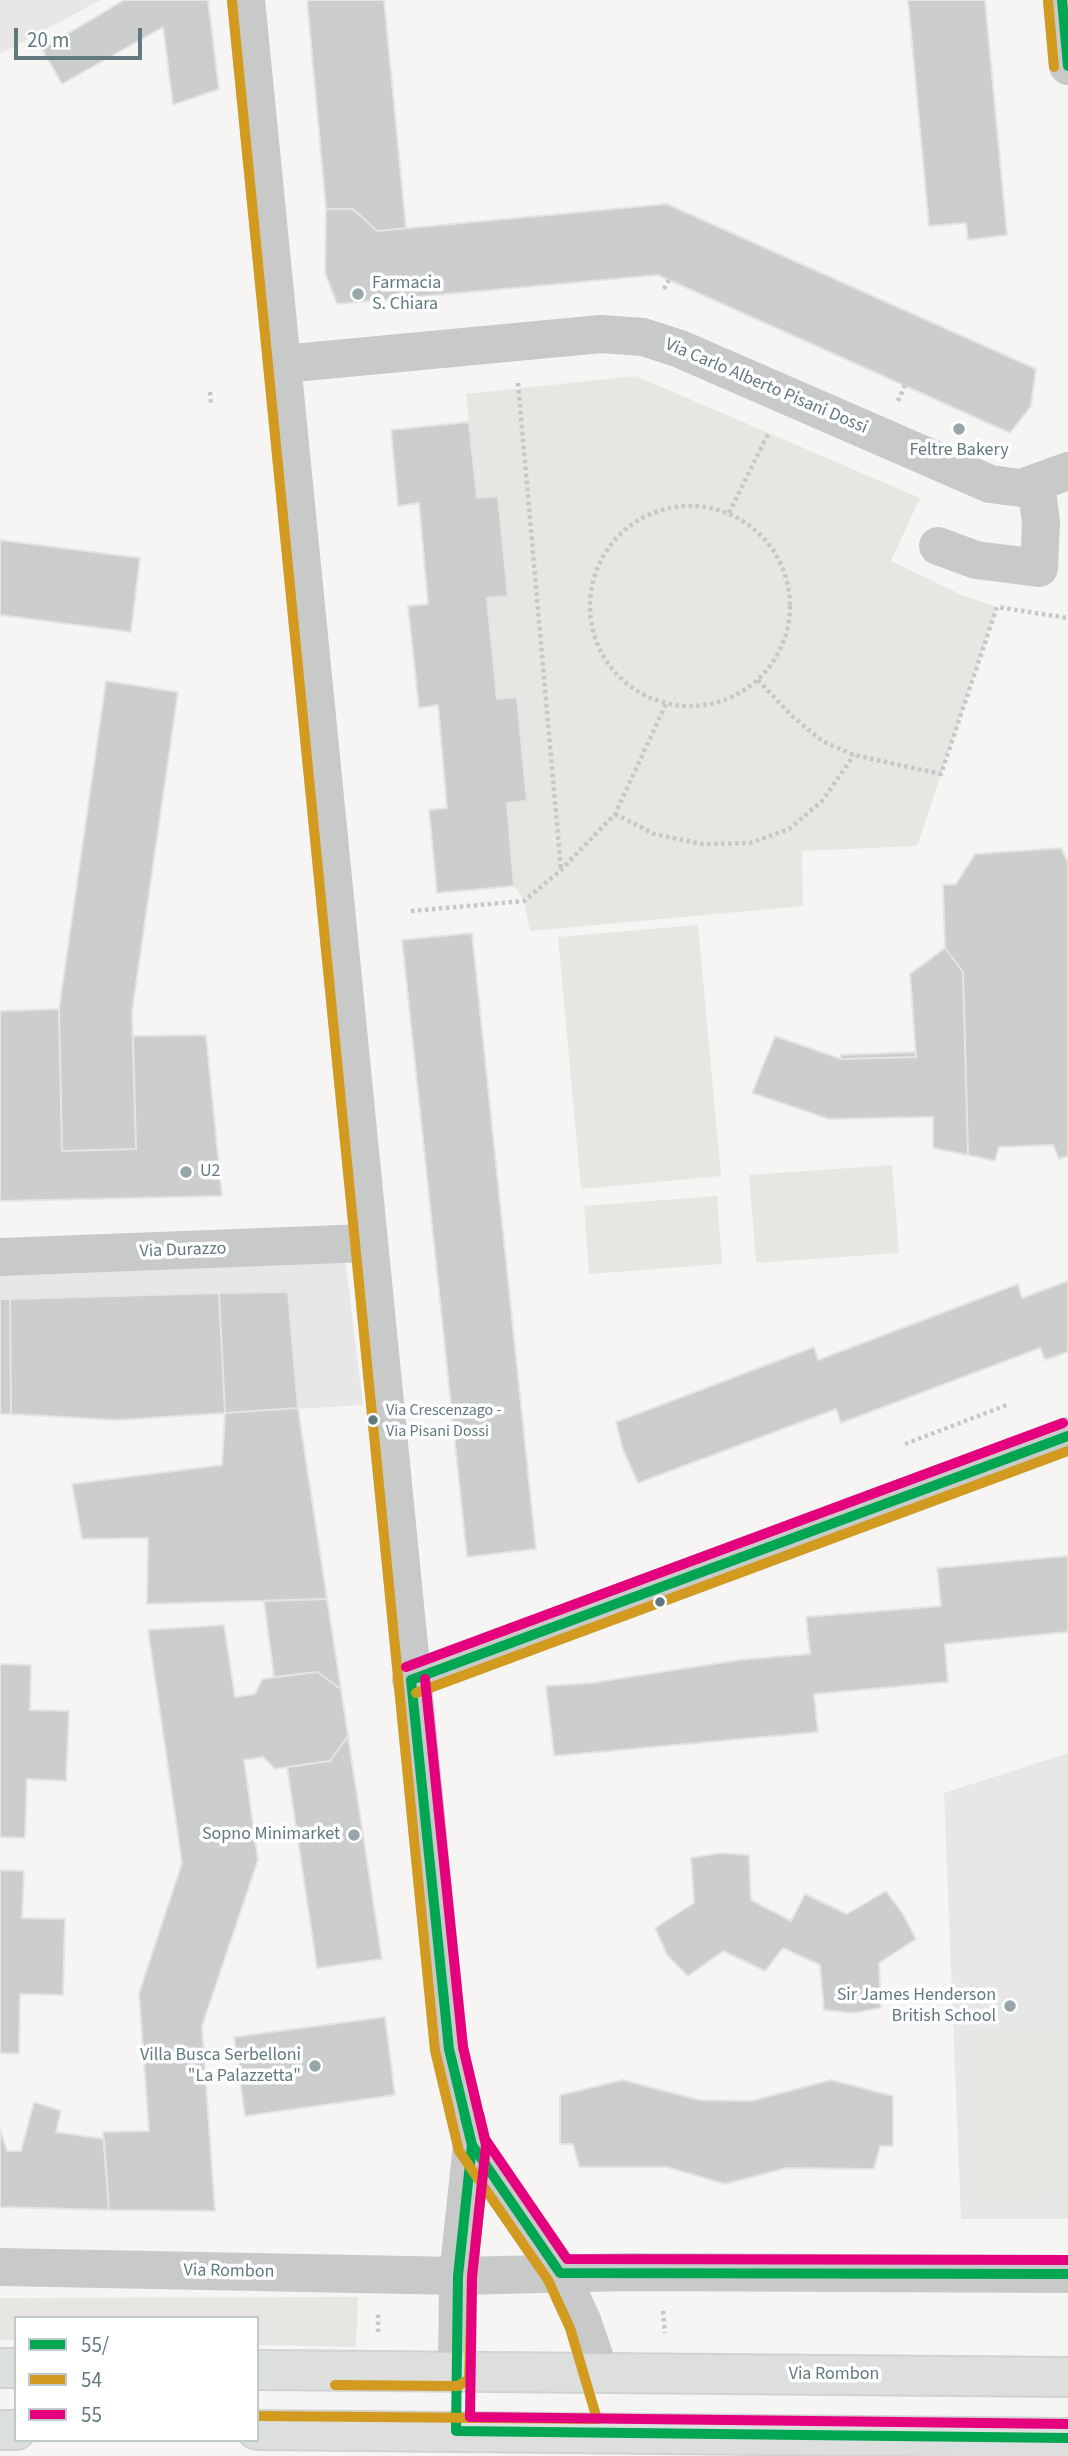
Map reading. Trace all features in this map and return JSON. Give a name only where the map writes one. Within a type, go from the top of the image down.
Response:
[{"type":"main road","name":"Via Rombon","points":[[259,2370],[1068,2377]]},
{"type":"main road","points":[[456,2431],[457,2372]]},
{"type":"main road","points":[[600,2373],[617,2444]]},
{"type":"main road","points":[[259,2430],[456,2431],[617,2444],[988,2447],[1068,2438]]},
{"type":"street","points":[[246,0],[284,364],[367,1243],[449,2049],[472,2146],[458,2276],[457,2372]]},
{"type":"street","points":[[1062,0],[1067,48]]},
{"type":"street","name":"Via Carlo Alberto Pisani Dossi","points":[[284,364],[601,334],[643,337],[680,349],[990,484],[1021,488],[1052,478]]},
{"type":"street","points":[[938,546],[976,560],[1053,567],[1041,522],[1052,478]]},
{"type":"street","name":"Via Durazzo","points":[[0,1257],[367,1243]]},
{"type":"street","points":[[411,1680],[1068,1436]]},
{"type":"street","points":[[472,2146],[559,2273],[583,2323],[600,2373]]},
{"type":"street","name":"Via Rombon","points":[[0,2267],[458,2276],[559,2273],[1068,2274]]},
{"type":"path","points":[[664,289],[669,279]]},
{"type":"path","points":[[517,372],[561,870]]},
{"type":"path","points":[[210,392],[211,404]]},
{"type":"path","points":[[729,513],[774,423]]},
{"type":"path","points":[[696,506],[729,513],[757,531],[778,557],[789,589],[790,622],[779,654],[758,680],[731,698],[699,706],[666,704],[636,691],[611,669],[594,640],[589,608],[593,575],[608,546],[633,523],[663,509],[696,506]]},
{"type":"path","points":[[758,680],[792,716],[822,741],[854,755],[941,774],[997,607],[1068,618]]},
{"type":"path","points":[[411,911],[524,901],[561,870],[615,814],[666,704]]},
{"type":"path","points":[[615,814],[654,834],[702,844],[750,842],[789,829],[822,801],[854,755]]},
{"type":"path","points":[[905,1444],[1007,1405]]},
{"type":"path","points":[[378,2337],[379,2303]]},
{"type":"shaded area","points":[[0,0],[101,0],[0,54]]},
{"type":"shaded area","points":[[636,376],[920,498],[891,561],[962,595],[997,607],[917,846],[802,851],[803,906],[530,931],[524,901],[514,886],[487,598],[507,596],[498,496],[477,498],[466,394]]},
{"type":"shaded area","points":[[698,925],[721,1176],[581,1189],[558,937]]},
{"type":"shaded area","points":[[892,1165],[899,1253],[756,1263],[749,1175]]},
{"type":"shaded area","points":[[717,1196],[722,1264],[589,1274],[584,1206]]},
{"type":"shaded area","points":[[344,1249],[363,1405],[117,1420],[0,1414],[0,1262]]},
{"type":"shaded area","name":"Sir James Henderson British School","points":[[1068,1753],[1068,2219],[961,2219],[944,1793]]},
{"type":"shaded area","points":[[1063,2028],[1068,2196],[973,2199],[968,2030]]},
{"type":"shaded area","points":[[358,2297],[356,2347],[259,2345],[259,2316],[14,2316],[14,2340],[0,2340],[0,2298]]},
{"type":"building","points":[[124,0],[208,0],[219,89],[173,105],[163,27],[62,84],[42,49]]},
{"type":"building","points":[[307,0],[384,0],[406,228],[377,231],[353,209],[326,209]]},
{"type":"building","points":[[908,0],[985,0],[1007,235],[968,240],[966,223],[929,226]]},
{"type":"building","points":[[667,204],[1036,369],[1031,406],[1010,433],[658,275],[337,304],[325,273],[326,209],[353,209],[377,231]]},
{"type":"building","points":[[469,422],[477,498],[498,496],[508,596],[487,598],[497,699],[517,697],[527,801],[507,803],[514,886],[437,893],[429,810],[447,808],[438,705],[419,708],[408,606],[428,604],[419,503],[398,506],[391,430]]},
{"type":"building","points":[[0,540],[140,558],[131,632],[0,615]]},
{"type":"building","points":[[106,681],[178,692],[132,1012],[136,1149],[62,1151],[59,1009]]},
{"type":"building","points":[[1061,848],[1068,862],[1068,1156],[1059,1159],[1053,1145],[999,1147],[995,1161],[968,1155],[963,972],[945,948],[943,885],[956,884],[975,854]]},
{"type":"building","points":[[472,933],[536,1549],[467,1557],[402,940]]},
{"type":"building","points":[[945,948],[963,972],[968,1155],[933,1148],[933,1117],[829,1119],[752,1093],[775,1036],[841,1059],[916,1057],[910,974]]},
{"type":"building","points":[[59,1009],[62,1151],[136,1149],[133,1036],[206,1035],[222,1196],[0,1201],[0,1011]]},
{"type":"building","points":[[916,1052],[916,1057],[841,1059],[841,1055]]},
{"type":"building","points":[[1068,1281],[1068,1352],[1045,1360],[1040,1348],[841,1423],[836,1409],[638,1483],[623,1450],[616,1422],[814,1347],[818,1360],[1018,1284],[1022,1298]]},
{"type":"building","points":[[288,1292],[298,1408],[225,1413],[219,1293]]},
{"type":"building","points":[[219,1293],[225,1413],[117,1420],[11,1414],[10,1299]]},
{"type":"building","points":[[0,1299],[10,1299],[11,1414],[0,1414]]},
{"type":"building","points":[[298,1408],[327,1599],[147,1604],[148,1538],[82,1539],[72,1484],[222,1465],[225,1413]]},
{"type":"building","points":[[1068,1556],[1068,1632],[945,1644],[948,1682],[814,1694],[818,1732],[554,1756],[546,1686],[591,1683],[739,1660],[810,1654],[806,1617],[941,1606],[937,1568]]},
{"type":"building","points":[[327,1599],[341,1689],[317,1672],[274,1677],[264,1601]]},
{"type":"building","points":[[224,1625],[235,1697],[255,1694],[262,1679],[317,1672],[341,1689],[348,1736],[330,1761],[275,1769],[263,1757],[244,1760],[258,1860],[202,2026],[215,2211],[109,2210],[103,2132],[149,2131],[139,1993],[182,1863],[148,1630]]},
{"type":"building","points":[[0,1664],[31,1665],[30,1710],[69,1711],[66,1781],[27,1779],[25,1838],[0,1837]]},
{"type":"building","points":[[348,1736],[382,1959],[317,1968],[287,1767],[330,1761]]},
{"type":"building","points":[[720,1853],[749,1855],[751,1900],[791,1921],[805,1894],[847,1914],[886,1891],[903,1914],[916,1939],[879,1963],[881,2008],[854,2013],[824,2010],[820,1965],[783,1948],[765,1971],[723,1951],[688,1976],[667,1955],[655,1928],[694,1903],[691,1858]]},
{"type":"building","points":[[0,1870],[24,1871],[22,1918],[65,1919],[63,1995],[20,1994],[19,2054],[0,2053]]},
{"type":"building","name":"Villa Busca Serbelloni \"La Palazzetta\"","points":[[385,2017],[395,2095],[245,2116],[234,2037]]},
{"type":"building","points":[[623,2080],[699,2100],[751,2101],[831,2080],[893,2096],[893,2146],[880,2146],[874,2169],[787,2168],[725,2184],[667,2167],[579,2167],[573,2144],[560,2144],[560,2095]]},
{"type":"building","points":[[34,2102],[61,2111],[56,2132],[104,2139],[109,2210],[0,2207],[0,2129],[7,2151],[21,2151]]},
{"type":"transit line","name":"55/","points":[[1062,0],[1068,66]]},
{"type":"transit line","name":"54","points":[[232,1],[435,2050],[459,2151],[548,2280],[570,2328],[597,2419],[259,2416]]},
{"type":"transit line","name":"54","points":[[1048,1],[1054,67]]},
{"type":"transit line","name":"55","points":[[406,1667],[1063,1423]]},
{"type":"transit line","name":"55/","points":[[411,1680],[1068,1436]]},
{"type":"transit line","name":"54","points":[[416,1693],[1068,1451]]},
{"type":"transit line","name":"55","points":[[425,1679],[463,2047],[486,2145],[472,2277],[470,2417],[1068,2424]]},
{"type":"transit line","name":"55/","points":[[411,1680],[449,2049],[472,2145],[458,2276],[456,2431],[1068,2438]]},
{"type":"transit line","name":"54","points":[[335,2385],[458,2386],[469,2379],[472,2277],[486,2145],[479,2114]]},
{"type":"transit line","name":"55","points":[[479,2114],[485,2139],[567,2259],[1068,2260]]},
{"type":"transit line","name":"55/","points":[[465,2117],[472,2145],[560,2273]]},
{"type":"transit line","name":"55/","points":[[560,2273],[1068,2274]]},
{"type":"place","name":"Farmacia S. Chiara","points":[[358,294]]},
{"type":"place","name":"Feltre Bakery","points":[[959,429]]},
{"type":"place","name":"U2","points":[[186,1172]]},
{"type":"place","name":"Via Crescenzago - Via Pisani Dossi","points":[[373,1420]]},
{"type":"place","name":"Sopno Minimarket","points":[[354,1835]]},
{"type":"place","name":"Sir James Henderson British School","points":[[1010,2006]]},
{"type":"place","name":"Villa Busca Serbelloni \"La Palazzetta\"","points":[[315,2066]]}]
